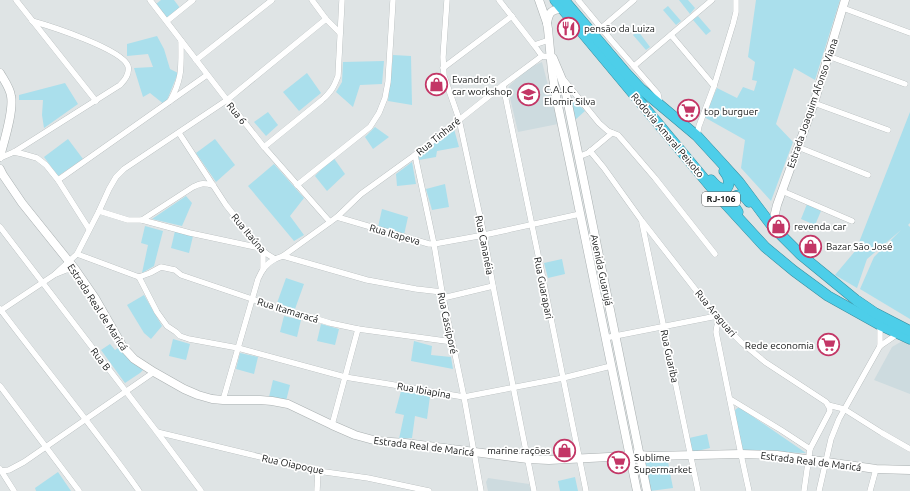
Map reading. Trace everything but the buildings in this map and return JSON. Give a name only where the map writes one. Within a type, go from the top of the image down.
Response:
[{"type":"highway","name":"Rodovia Amaral Peixoto","points":[[554,0],[563,4],[572,5],[593,34],[626,73],[641,89],[697,136],[761,210],[772,226],[796,250],[856,300],[875,313],[910,330]]},
{"type":"highway","name":"Rodovia Amaral Peixoto","points":[[563,4],[721,199],[764,247],[828,296],[910,339]]},
{"type":"highway","points":[[652,98],[657,106],[689,135],[726,173],[730,182],[727,188],[718,188],[676,140],[665,131]]},
{"type":"highway","points":[[796,250],[788,246],[774,233],[744,196],[739,194],[734,197],[732,203],[747,223],[801,276]]},
{"type":"street","points":[[16,0],[96,101]]},
{"type":"street","name":"Rua 6","points":[[150,0],[264,147],[330,222]]},
{"type":"street","points":[[167,21],[193,0]]},
{"type":"street","points":[[196,60],[272,0]]},
{"type":"street","points":[[312,0],[340,33]]},
{"type":"street","points":[[264,147],[322,100],[335,85],[338,76],[342,0]]},
{"type":"street","points":[[297,184],[370,127],[379,113],[385,98],[388,82],[393,0]]},
{"type":"street","name":"Rua Cananéia","points":[[447,0],[443,57],[444,76],[459,120],[484,235],[534,491]]},
{"type":"street","points":[[499,0],[534,45],[547,55]]},
{"type":"street","name":"Avenida Guarujá","points":[[539,0],[547,23],[550,40],[547,55],[636,491]]},
{"type":"street","points":[[578,0],[658,94],[660,105]]},
{"type":"street","points":[[593,34],[634,0]]},
{"type":"street","points":[[634,66],[712,0]]},
{"type":"street","points":[[697,136],[699,126],[714,86],[736,12],[736,0]]},
{"type":"street","points":[[547,23],[550,12],[563,4]]},
{"type":"street","points":[[844,4],[910,33]]},
{"type":"street","name":"Estrada Joaquim Afonso Viana","points":[[772,226],[776,205],[814,102],[844,4]]},
{"type":"street","points":[[443,68],[512,16]]},
{"type":"street","points":[[140,491],[86,419],[0,310],[54,275],[77,254],[109,189],[116,177],[124,169],[227,100],[326,18]]},
{"type":"street","points":[[0,158],[14,152],[120,85],[126,79],[128,72],[128,66],[124,60],[106,49],[86,40],[32,21]]},
{"type":"street","points":[[671,35],[714,86]]},
{"type":"street","points":[[534,45],[550,40]]},
{"type":"street","points":[[168,103],[178,84],[180,75],[181,41]]},
{"type":"street","name":"Avenida Guarujá","points":[[547,55],[561,77],[566,97],[647,491]]},
{"type":"street","name":"Rua Tinharé","points":[[337,217],[361,194],[415,155],[502,85],[547,55]]},
{"type":"street","points":[[828,56],[905,84]]},
{"type":"street","points":[[0,74],[8,86],[12,103],[0,158]]},
{"type":"street","points":[[58,180],[207,75]]},
{"type":"street","points":[[561,77],[599,123],[606,130],[619,136],[651,173],[715,254]]},
{"type":"street","name":"Rua Guarapari","points":[[502,85],[532,224],[586,491]]},
{"type":"street","points":[[557,99],[576,96]]},
{"type":"street","points":[[814,102],[888,130]]},
{"type":"street","name":"Rua Itaúna","points":[[179,133],[226,205],[262,250],[275,259],[283,256]]},
{"type":"street","points":[[578,157],[590,151],[612,133]]},
{"type":"street","points":[[798,147],[868,174]]},
{"type":"street","name":"Rua Araguari","points":[[590,151],[658,242],[718,318],[742,343],[765,362],[826,402],[828,405]]},
{"type":"street","points":[[14,152],[37,158],[46,165],[58,180],[89,229]]},
{"type":"street","name":"Rua Cassiporé","points":[[415,155],[434,244],[442,295],[464,397],[481,491]]},
{"type":"street","points":[[571,170],[581,168]]},
{"type":"street","name":"Estrada Real de Maricá","points":[[0,169],[2,175],[22,203],[95,298],[123,347],[134,359],[154,372],[198,395],[223,400],[260,400],[282,402],[355,435],[377,441],[405,443],[528,460],[629,456],[632,460],[635,460],[639,458],[639,455],[741,454],[777,455],[876,469],[910,470]]},
{"type":"street","points":[[142,220],[193,187],[205,183],[213,185]]},
{"type":"street","points":[[782,191],[852,220]]},
{"type":"street","points":[[761,210],[776,205]]},
{"type":"street","points":[[99,211],[128,220],[142,220],[262,250],[262,269],[223,400]]},
{"type":"street","name":"Rua Itapeva","points":[[337,217],[429,244],[434,244],[484,235],[580,214]]},
{"type":"street","points":[[283,256],[337,217]]},
{"type":"street","name":"Rua Guariba","points":[[642,221],[698,491]]},
{"type":"street","name":"Rua B","points":[[0,227],[201,491]]},
{"type":"street","points":[[648,247],[658,242]]},
{"type":"street","points":[[77,254],[139,277]]},
{"type":"street","points":[[283,256],[367,280],[442,295],[493,286]]},
{"type":"street","points":[[262,269],[275,259]]},
{"type":"street","name":"Rua Itamaracá","points":[[139,277],[161,267],[175,270],[181,275],[277,309],[358,330],[453,342]]},
{"type":"street","points":[[54,275],[66,270],[74,269]]},
{"type":"street","name":"Rua Ibiapina","points":[[139,277],[157,312],[167,326],[180,336],[238,348],[345,378],[464,397],[563,378],[611,366]]},
{"type":"street","points":[[605,338],[664,326],[718,318],[716,332],[748,491]]},
{"type":"street","points":[[880,324],[880,346]]},
{"type":"street","points":[[332,425],[358,330]]},
{"type":"street","points":[[820,491],[831,439],[844,409],[880,346],[899,333]]},
{"type":"street","points":[[1,470],[9,470],[24,462],[154,372]]},
{"type":"street","points":[[0,386],[79,491]]},
{"type":"street","points":[[730,399],[782,430],[810,449]]},
{"type":"street","points":[[828,405],[844,409],[910,449]]},
{"type":"street","points":[[804,491],[810,449],[830,412],[828,405]]},
{"type":"street","name":"Rua Oiapoque","points":[[157,432],[318,470],[368,478],[429,491]]},
{"type":"street","points":[[870,491],[876,469]]},
{"type":"street","points":[[1,470],[14,491]]},
{"type":"street","points":[[317,491],[318,470]]},
{"type":"shaded area","points":[[161,0],[174,0],[180,8],[167,18],[156,4]]},
{"type":"shaded area","points":[[679,0],[688,0],[695,8],[690,14]]},
{"type":"shaded area","points":[[756,0],[840,0],[815,80],[794,68],[776,124],[793,142],[771,201],[741,168],[745,140],[704,117],[717,88],[737,98],[743,87],[754,91],[757,81],[752,80],[755,62],[748,57]]},
{"type":"shaded area","points":[[668,6],[681,21],[676,25],[663,10]]},
{"type":"shaded area","points":[[698,16],[711,31],[706,35],[693,20]]},
{"type":"shaded area","points":[[638,31],[650,47],[646,50],[633,35]]},
{"type":"shaded area","points":[[157,36],[164,49],[170,69],[178,73],[165,105],[150,93],[143,97],[134,68],[153,67],[148,54],[127,56],[127,44]]},
{"type":"shaded area","points":[[393,55],[411,56],[412,105],[388,101]]},
{"type":"shaded area","points":[[384,61],[382,84],[360,85],[353,107],[336,92],[342,82],[343,62]]},
{"type":"shaded area","points":[[542,62],[558,124],[518,132],[508,89],[510,85],[529,68]]},
{"type":"shaded area","points":[[307,73],[321,93],[299,111],[283,92]]},
{"type":"shaded area","points":[[65,83],[78,104],[44,128],[42,115],[43,100],[19,100],[19,95]]},
{"type":"shaded area","points":[[576,102],[585,111],[575,120],[572,103]]},
{"type":"shaded area","points":[[268,112],[278,125],[266,136],[254,122]]},
{"type":"shaded area","points":[[910,112],[910,223],[908,225],[910,227],[910,319],[860,289],[874,257],[901,230],[867,259],[857,288],[835,275],[856,250]]},
{"type":"shaded area","points":[[375,127],[389,137],[373,149],[365,137]]},
{"type":"shaded area","points":[[454,129],[459,147],[437,151],[436,157],[419,160],[418,155]]},
{"type":"shaded area","points":[[68,139],[83,159],[58,176],[44,157]]},
{"type":"shaded area","points":[[215,139],[235,165],[216,182],[196,153]]},
{"type":"shaded area","points":[[333,157],[345,174],[327,191],[315,176]]},
{"type":"shaded area","points":[[412,162],[416,184],[397,186],[396,174]]},
{"type":"shaded area","points":[[274,164],[304,198],[290,216],[304,235],[294,241],[248,186]]},
{"type":"shaded area","points":[[445,184],[449,207],[432,210],[426,189]]},
{"type":"shaded area","points":[[186,196],[192,203],[182,226],[152,219]]},
{"type":"shaded area","points":[[807,204],[821,211],[815,225],[801,219]]},
{"type":"shaded area","points":[[382,209],[408,217],[404,235],[378,227]]},
{"type":"shaded area","points":[[145,226],[163,231],[154,266],[142,273],[148,245],[141,243]]},
{"type":"shaded area","points":[[175,231],[193,236],[189,253],[171,248]]},
{"type":"shaded area","points":[[562,259],[565,274],[548,278],[544,263]]},
{"type":"shaded area","points":[[286,278],[304,284],[295,309],[277,303]]},
{"type":"shaded area","points":[[144,295],[162,326],[151,339],[144,333],[127,305]]},
{"type":"shaded area","points":[[284,316],[301,320],[297,337],[280,332]]},
{"type":"shaded area","points":[[321,324],[339,329],[335,345],[317,341]]},
{"type":"shaded area","points":[[173,339],[190,344],[186,360],[169,356]]},
{"type":"shaded area","points":[[904,340],[910,343],[910,394],[874,380],[892,347]]},
{"type":"shaded area","points":[[414,341],[432,346],[431,355],[451,357],[453,369],[411,361]]},
{"type":"shaded area","points":[[110,344],[115,350],[118,348],[143,370],[125,383],[101,350]]},
{"type":"shaded area","points":[[240,353],[258,357],[254,374],[236,369]]},
{"type":"shaded area","points":[[273,380],[290,385],[286,401],[269,397]]},
{"type":"shaded area","points":[[401,391],[430,396],[427,419],[415,416],[412,438],[399,439],[404,415],[395,413]]},
{"type":"shaded area","points":[[739,407],[806,453],[742,451],[735,410]]},
{"type":"shaded area","points":[[707,434],[710,448],[693,452],[689,438]]},
{"type":"shaded area","points":[[643,461],[668,462],[673,488],[650,491]]},
{"type":"shaded area","points":[[58,472],[71,491],[36,491],[35,488]]},
{"type":"shaded area","points":[[575,477],[578,491],[560,491],[558,481]]},
{"type":"shaded area","points":[[488,478],[529,484],[531,491],[488,491],[486,482]]},
{"type":"place","name":"pensão da Luiza","points":[[569,28]]},
{"type":"place","name":"Evandro's car workshop","points":[[437,85]]},
{"type":"place","name":"C.A.I.C. Elomir Silva","points":[[528,95]]},
{"type":"place","name":"top burguer","points":[[689,111]]},
{"type":"place","name":"revenda car","points":[[779,226]]},
{"type":"place","name":"Bazar São José","points":[[811,246]]},
{"type":"place","name":"Rede economia","points":[[829,345]]},
{"type":"place","name":"marine rações","points":[[565,450]]},
{"type":"place","name":"Sublime Supermarket","points":[[618,463]]}]
